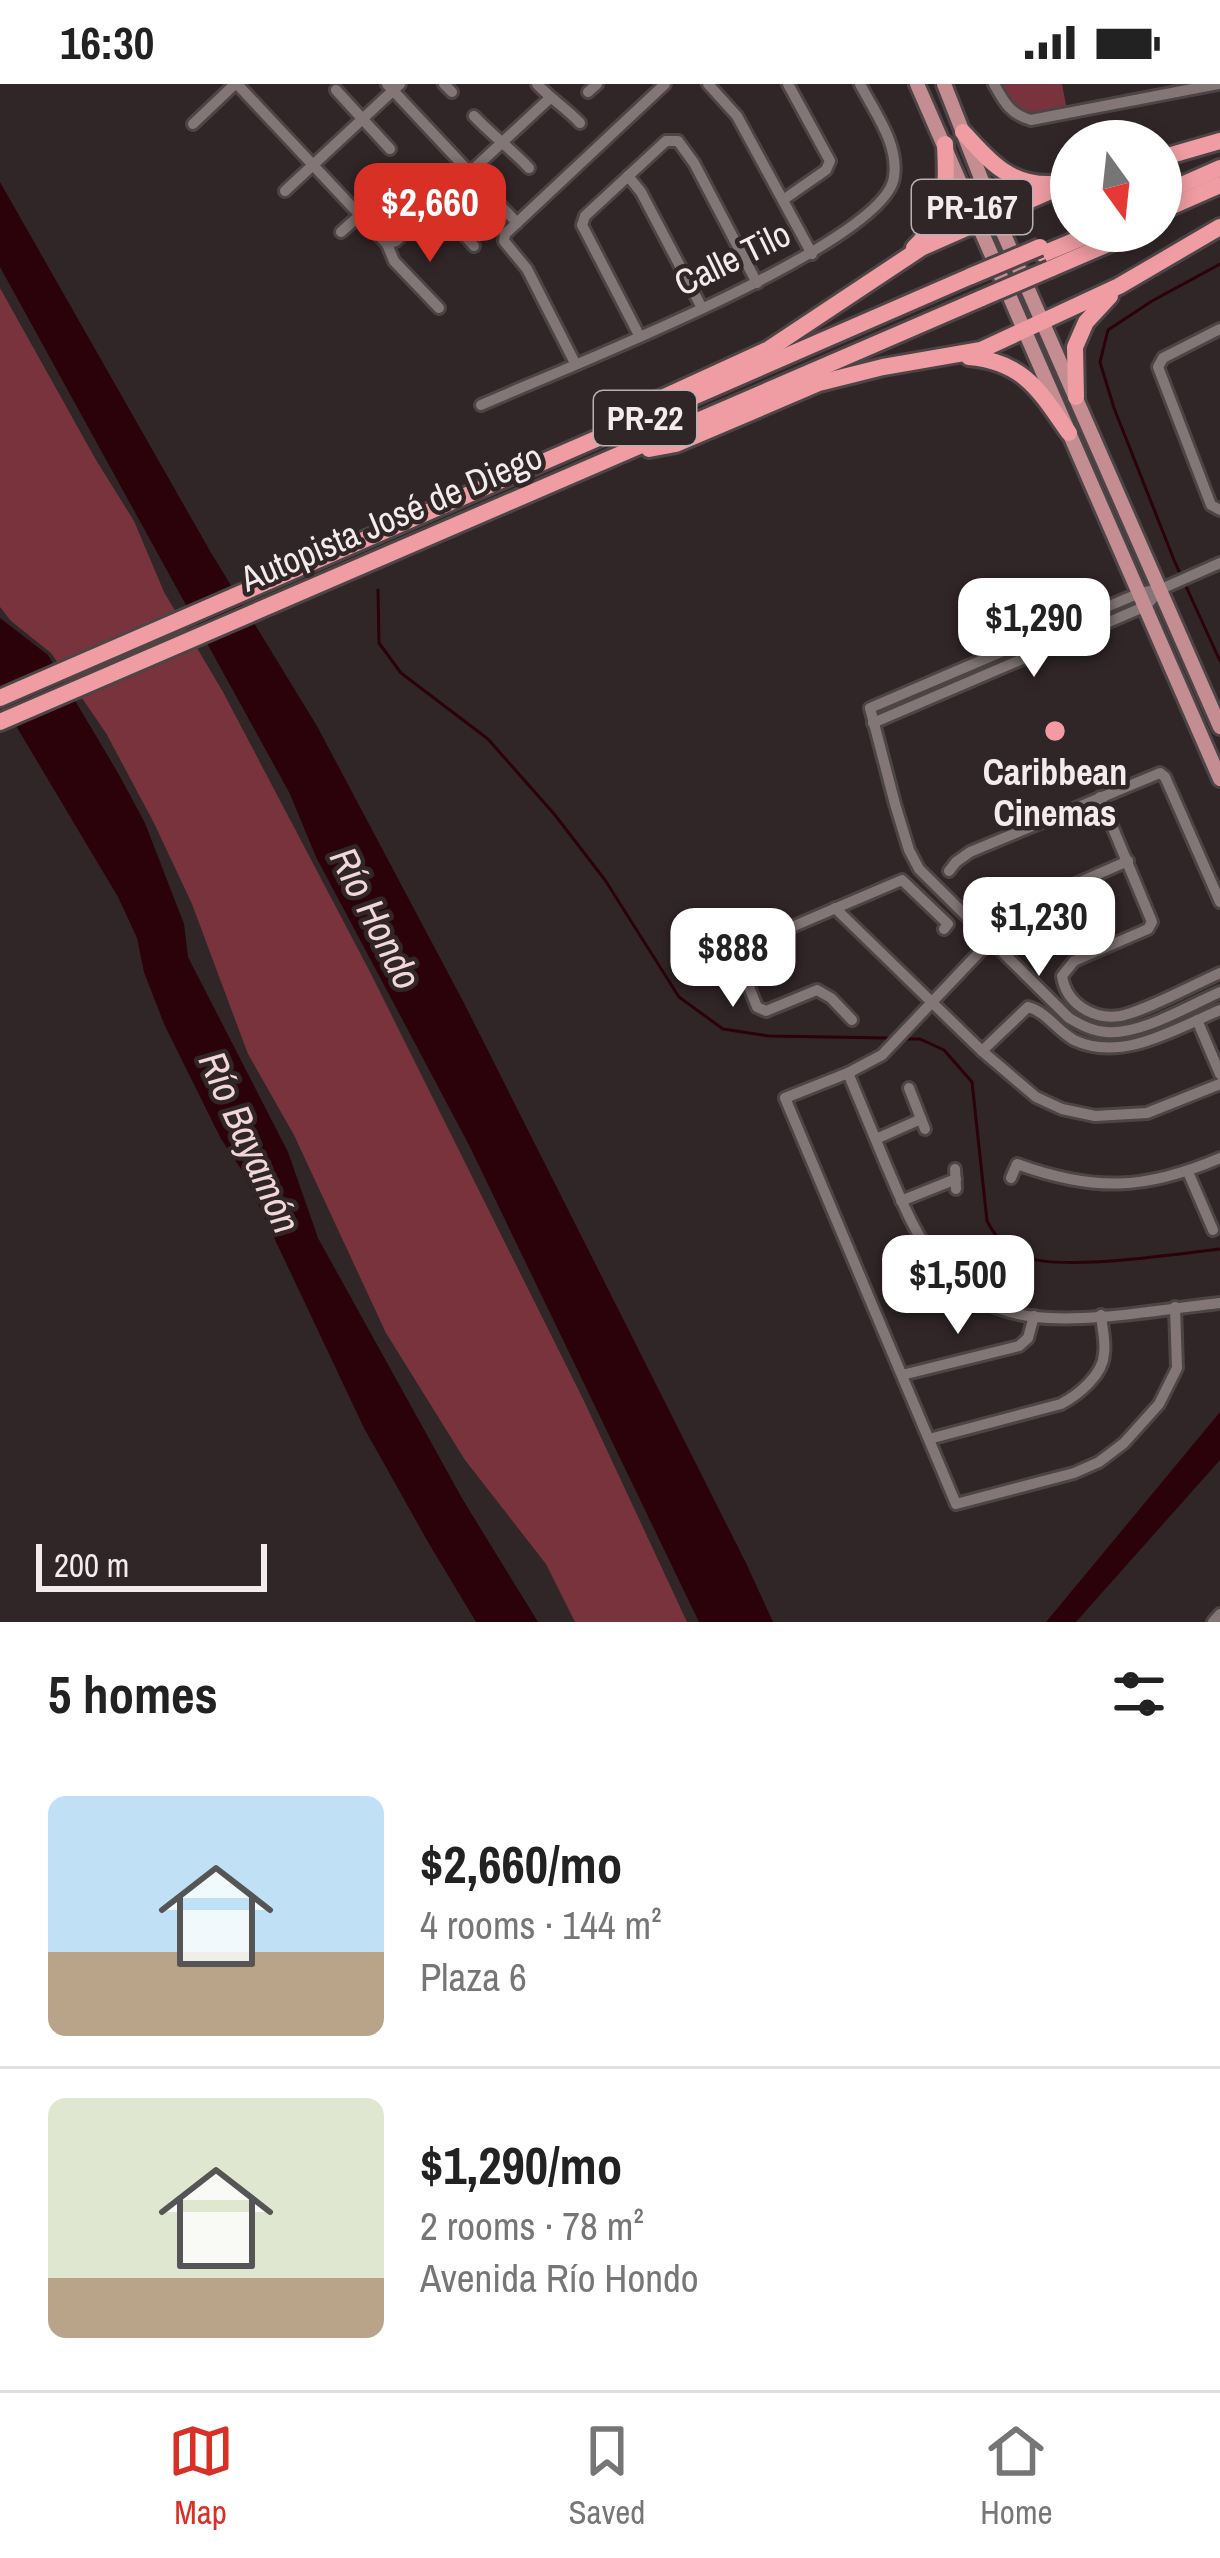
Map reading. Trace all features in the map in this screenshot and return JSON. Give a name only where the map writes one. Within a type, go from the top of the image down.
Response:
[{"type":"highway","points":[[963,132],[1010,176],[1050,183]]},
{"type":"highway","points":[[1182,152],[1220,141]]},
{"type":"highway","points":[[902,260],[932,228],[941,210],[945,144]]},
{"type":"highway","points":[[1182,185],[1220,168]]},
{"type":"highway","points":[[1182,199],[1220,182]]},
{"type":"highway","points":[[610,433],[651,403],[769,349],[921,248],[1050,191]]},
{"type":"highway","points":[[1182,212],[1220,196]]},
{"type":"highway","points":[[620,454],[676,444],[841,376],[981,350],[1119,286],[1220,227]]},
{"type":"highway","name":"Autopista José de Diego","points":[[1045,258],[1052,252]]},
{"type":"highway","points":[[1045,258],[1057,252]]},
{"type":"highway","points":[[1045,258],[1061,252]]},
{"type":"highway","name":"Autopista José de Diego","points":[[0,698],[610,433],[1066,252]]},
{"type":"highway","points":[[1076,398],[1074,356],[1080,335],[1119,286]]},
{"type":"highway","points":[[576,473],[616,447],[977,287]]},
{"type":"highway","points":[[322,559],[392,536],[977,287]]},
{"type":"highway","name":"Autopista José de Diego","points":[[0,722],[620,454],[977,287]]},
{"type":"highway","points":[[956,356],[991,360],[1023,375],[1045,396],[1069,433]]},
{"type":"main road","name":"PR-167","points":[[917,84],[1043,322],[1167,586],[1220,727]]},
{"type":"main road","name":"PR-167","points":[[944,84],[1025,331],[1220,779]]},
{"type":"street","points":[[193,124],[236,84],[387,244],[394,261],[439,308]]},
{"type":"street","points":[[537,84],[580,123]]},
{"type":"street","points":[[575,363],[527,269],[504,241],[505,234],[665,84]]},
{"type":"street","points":[[708,84],[737,116],[812,254]]},
{"type":"street","name":"Calle Tilo","points":[[783,200],[826,170],[830,161],[788,84]]},
{"type":"street","name":"Calle Tilo","points":[[481,405],[757,283],[812,254],[879,207],[895,182],[893,148],[860,84]]},
{"type":"street","points":[[994,84],[1006,107],[1030,120],[1218,84]]},
{"type":"street","points":[[285,191],[393,86],[517,223]]},
{"type":"street","points":[[336,89],[390,148]]},
{"type":"street","points":[[387,244],[396,242],[550,98]]},
{"type":"street","points":[[474,116],[529,168]]},
{"type":"street","points":[[639,335],[582,225],[585,216],[666,141],[678,141],[694,163],[757,283]]},
{"type":"street","points":[[413,172],[474,246]]},
{"type":"street","points":[[628,176],[702,308]]},
{"type":"street","points":[[341,232],[360,215]]},
{"type":"street","points":[[1219,333],[1163,358],[1158,367],[1210,506],[1220,510]]},
{"type":"street","points":[[873,723],[1220,562]]},
{"type":"street","points":[[1143,599],[870,708],[909,850],[919,869],[1069,1018],[1089,1029],[1111,1033],[1139,1027],[1220,992]]},
{"type":"street","points":[[949,871],[970,852],[1156,773],[1165,777],[1220,902]]},
{"type":"street","points":[[1100,797],[1152,917],[1150,927],[1074,961],[1062,976],[1064,991],[1098,1016],[1122,1016],[1220,973]]},
{"type":"street","points":[[1128,861],[1034,902],[990,941],[882,1055],[784,1098],[956,1504],[1074,1473],[1124,1443],[1159,1404],[1177,1368],[1175,1307]]},
{"type":"street","points":[[852,1020],[837,1012],[817,990],[766,1011],[757,1006],[738,959],[740,949],[902,880],[948,924],[944,929]]},
{"type":"street","points":[[836,908],[982,1051],[1036,1097],[1062,1109],[1095,1116],[1147,1113],[1220,1084]]},
{"type":"street","points":[[982,1051],[1028,1007],[1072,1040],[1101,1048],[1139,1044],[1220,1010]]},
{"type":"street","points":[[1197,1020],[1220,1074]]},
{"type":"street","points":[[848,1073],[922,1246],[948,1276],[987,1302],[1034,1316],[1101,1315],[1220,1303]]},
{"type":"street","points":[[876,1138],[923,1124],[909,1088]]},
{"type":"street","points":[[1011,1178],[1017,1164],[1091,1184],[1137,1183],[1188,1172],[1220,1158]]},
{"type":"street","points":[[1188,1172],[1208,1225]]},
{"type":"street","points":[[901,1201],[956,1179]]},
{"type":"street","points":[[928,1439],[1061,1404],[1077,1395],[1103,1363],[1101,1315]]},
{"type":"street","points":[[902,1376],[1019,1346],[1028,1338],[1034,1316]]},
{"type":"street","points":[[1213,1622],[1220,1614]]},
{"type":"shaded area","points":[[999,84],[1062,84],[1067,110],[1026,115]]},
{"type":"shaded area","points":[[0,288],[134,521],[164,592],[223,692],[370,972],[584,1401],[687,1622],[575,1622],[546,1564],[465,1460],[386,1333],[294,1135],[248,1054],[192,904],[106,733],[51,653],[0,607]]},
{"type":"water","name":"Río Hondo","points":[[0,182],[210,551],[317,726],[464,1003],[773,1622],[699,1622],[469,1145],[316,857],[290,794],[0,267]]},
{"type":"water","name":"Río Bayamón","points":[[0,618],[48,655],[145,823],[184,924],[188,957],[288,1152],[318,1238],[463,1500],[538,1622],[476,1622],[364,1428],[243,1172],[221,1139],[164,1024],[137,938],[118,897],[0,699]]},
{"type":"water","points":[[1220,1412],[1220,1460],[1076,1622],[1046,1622]]},
{"type":"waterway","points":[[1220,264],[1108,330],[1100,362],[1174,560],[1220,661]]},
{"type":"waterway","points":[[378,590],[379,643],[401,673],[488,739],[555,815],[605,880],[679,997],[723,1029],[769,1036],[889,1038]]},
{"type":"waterway","points":[[905,1039],[920,1039],[944,1050],[972,1082],[987,1221],[1014,1252],[1037,1260],[1088,1262],[1220,1249]]},
{"type":"place","name":"Caribbean Cinemas","points":[[1055,731]]}]
